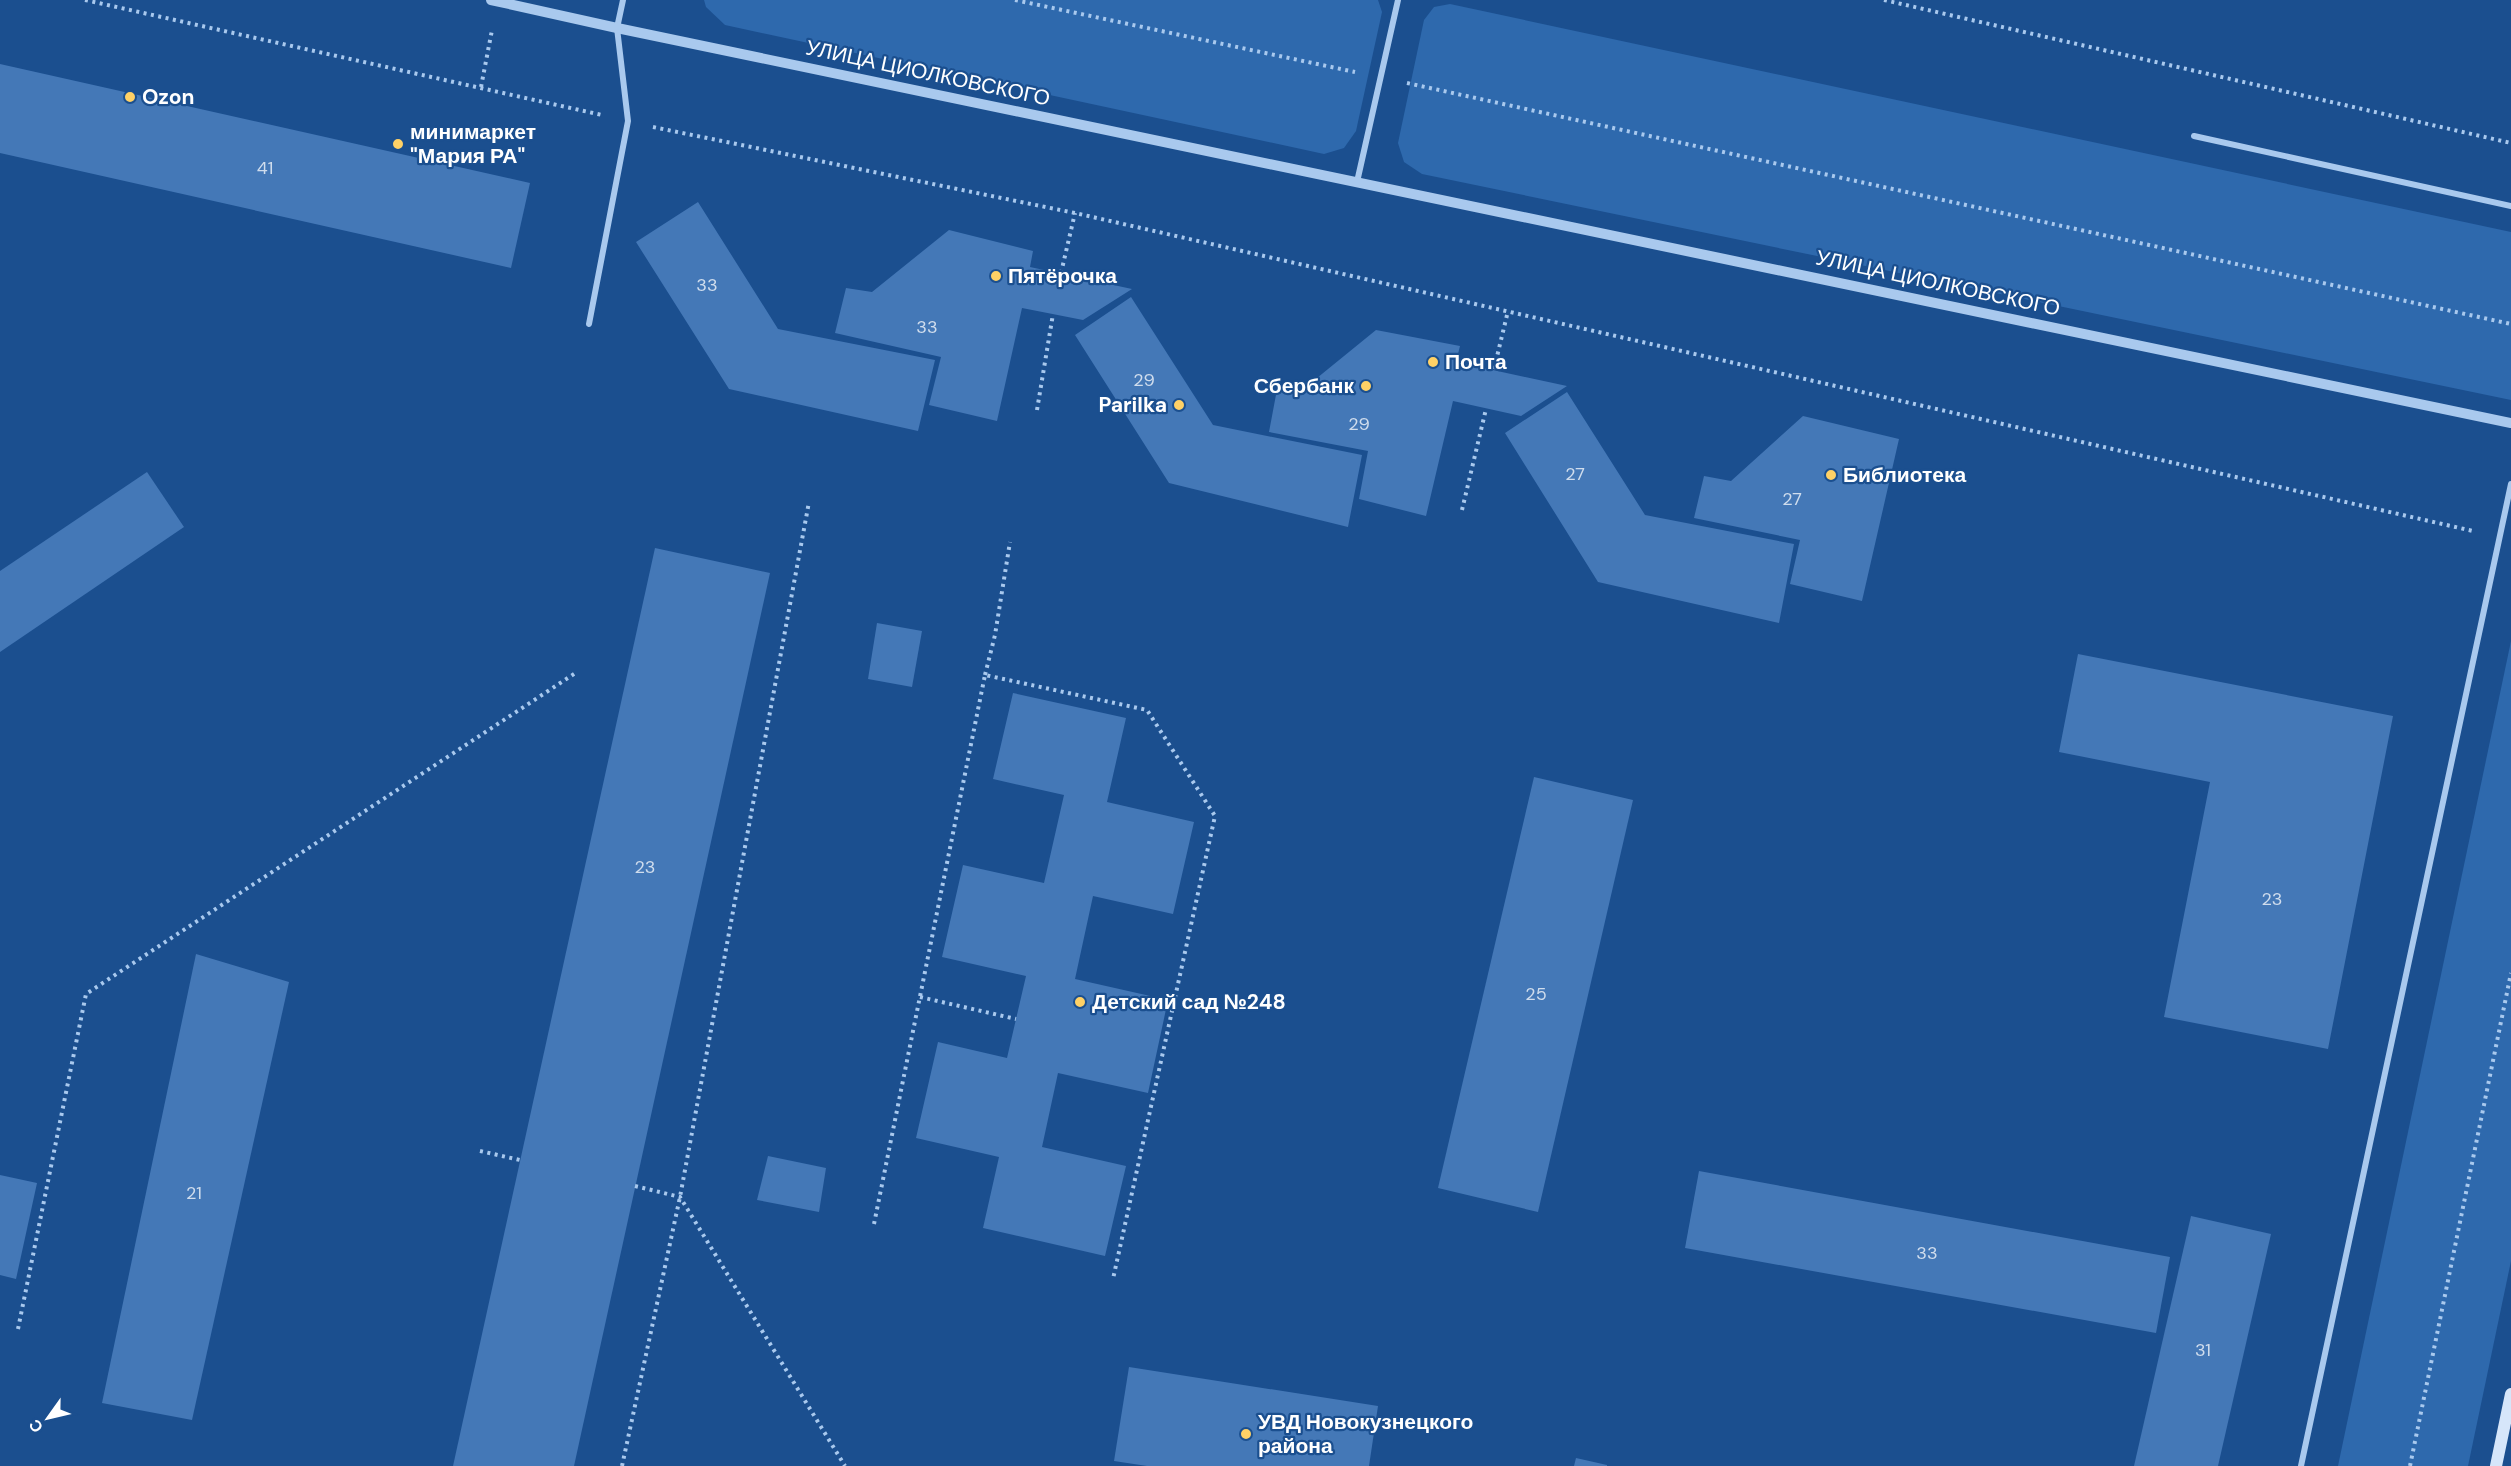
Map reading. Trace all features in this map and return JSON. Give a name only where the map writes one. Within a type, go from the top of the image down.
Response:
[{"type":"main road","points":[[2496,1466],[2511,1394]]},
{"type":"street","points":[[589,324],[628,121],[617,28],[623,0]]},
{"type":"street","points":[[1357,182],[1398,0]]},
{"type":"street","name":"УЛИЦА ЦИОЛКОВСКОГО","points":[[495,1],[2511,423]]},
{"type":"street","points":[[2194,136],[2511,206]]},
{"type":"street","points":[[2301,1466],[2511,484]]},
{"type":"path","points":[[85,0],[628,121],[1075,213],[2499,537]]},
{"type":"path","points":[[1016,0],[2511,324]]},
{"type":"path","points":[[1884,0],[2511,143]]},
{"type":"path","points":[[481,88],[495,1]]},
{"type":"path","points":[[1061,273],[1075,213]]},
{"type":"path","points":[[1494,369],[1508,311]]},
{"type":"path","points":[[1037,410],[1053,314]]},
{"type":"path","points":[[1462,510],[1486,409]]},
{"type":"path","points":[[622,1466],[680,1197],[809,502]]},
{"type":"path","points":[[874,1224],[995,635],[1010,542]]},
{"type":"path","points":[[18,1329],[86,994],[577,672]]},
{"type":"path","points":[[985,675],[1147,710],[1215,816],[1113,1279]]},
{"type":"path","points":[[2410,1466],[2511,973]]},
{"type":"path","points":[[920,997],[1016,1019]]},
{"type":"path","points":[[480,1151],[520,1160]]},
{"type":"path","points":[[635,1186],[680,1197],[845,1466]]},
{"type":"shaded area","points":[[704,0],[1378,0],[1382,12],[1356,131],[1344,148],[1324,154],[725,25],[706,7]]},
{"type":"shaded area","points":[[1450,4],[2511,232],[2511,400],[1422,174],[1404,162],[1398,143],[1424,20],[1434,7]]},
{"type":"shaded area","points":[[2511,641],[2511,1261],[2468,1466],[2338,1466]]},
{"type":"building","points":[[0,64],[530,183],[511,268],[0,153]]},
{"type":"building","points":[[698,202],[778,329],[935,360],[918,431],[729,389],[636,242]]},
{"type":"building","points":[[949,230],[1033,251],[1030,267],[1132,289],[1083,320],[1022,308],[997,421],[929,405],[941,357],[835,333],[846,288],[872,292]]},
{"type":"building","points":[[1131,297],[1213,425],[1362,455],[1348,527],[1169,483],[1075,335]]},
{"type":"building","points":[[1376,330],[1460,346],[1456,362],[1567,386],[1521,416],[1453,401],[1426,516],[1359,499],[1368,451],[1269,432],[1278,384],[1301,391]]},
{"type":"building","points":[[1567,392],[1645,515],[1794,544],[1779,623],[1598,582],[1505,433]]},
{"type":"building","points":[[1803,416],[1899,439],[1862,601],[1790,584],[1800,540],[1694,518],[1704,476],[1731,481]]},
{"type":"building","points":[[147,472],[184,527],[0,652],[0,571]]},
{"type":"building","points":[[655,548],[770,573],[574,1466],[453,1466]]},
{"type":"building","points":[[877,623],[922,631],[912,687],[868,679]]},
{"type":"building","points":[[2078,654],[2393,716],[2328,1049],[2164,1017],[2210,782],[2059,752]]},
{"type":"building","name":"Детский сад №248","points":[[1013,693],[1126,718],[1107,802],[1194,822],[1173,914],[1093,896],[1075,979],[1168,1000],[1148,1093],[1058,1073],[1042,1147],[1126,1166],[1105,1256],[983,1228],[999,1157],[916,1138],[938,1042],[1007,1058],[1026,976],[942,957],[963,865],[1044,883],[1064,795],[993,779]]},
{"type":"building","points":[[1534,777],[1633,800],[1538,1212],[1438,1188]]},
{"type":"building","points":[[196,954],[289,982],[192,1420],[102,1403]]},
{"type":"building","points":[[768,1156],[826,1168],[819,1212],[757,1200]]},
{"type":"building","points":[[1699,1171],[2170,1257],[2156,1333],[1685,1248]]},
{"type":"building","points":[[0,1175],[37,1183],[16,1279],[0,1275]]},
{"type":"building","points":[[2191,1216],[2271,1234],[2218,1466],[2134,1466]]},
{"type":"building","name":"УВД Новокузнецкого района","points":[[1129,1367],[1378,1406],[1369,1466],[1147,1466],[1114,1461]]},
{"type":"building","points":[[1576,1458],[1607,1465],[1607,1466],[1574,1466]]},
{"type":"place","name":"Ozon","points":[[130,97]]},
{"type":"place","name":"минимаркет \"Мария РА\"","points":[[398,144]]},
{"type":"place","name":"Пятёрочка","points":[[996,276]]},
{"type":"place","name":"Почта","points":[[1433,362]]},
{"type":"place","name":"Сбербанк","points":[[1366,386]]},
{"type":"place","name":"Parilka","points":[[1179,405]]},
{"type":"place","name":"Библиотека","points":[[1831,475]]},
{"type":"place","name":"Детский сад №248","points":[[1080,1002]]},
{"type":"place","name":"УВД Новокузнецкого района","points":[[1246,1434]]}]
